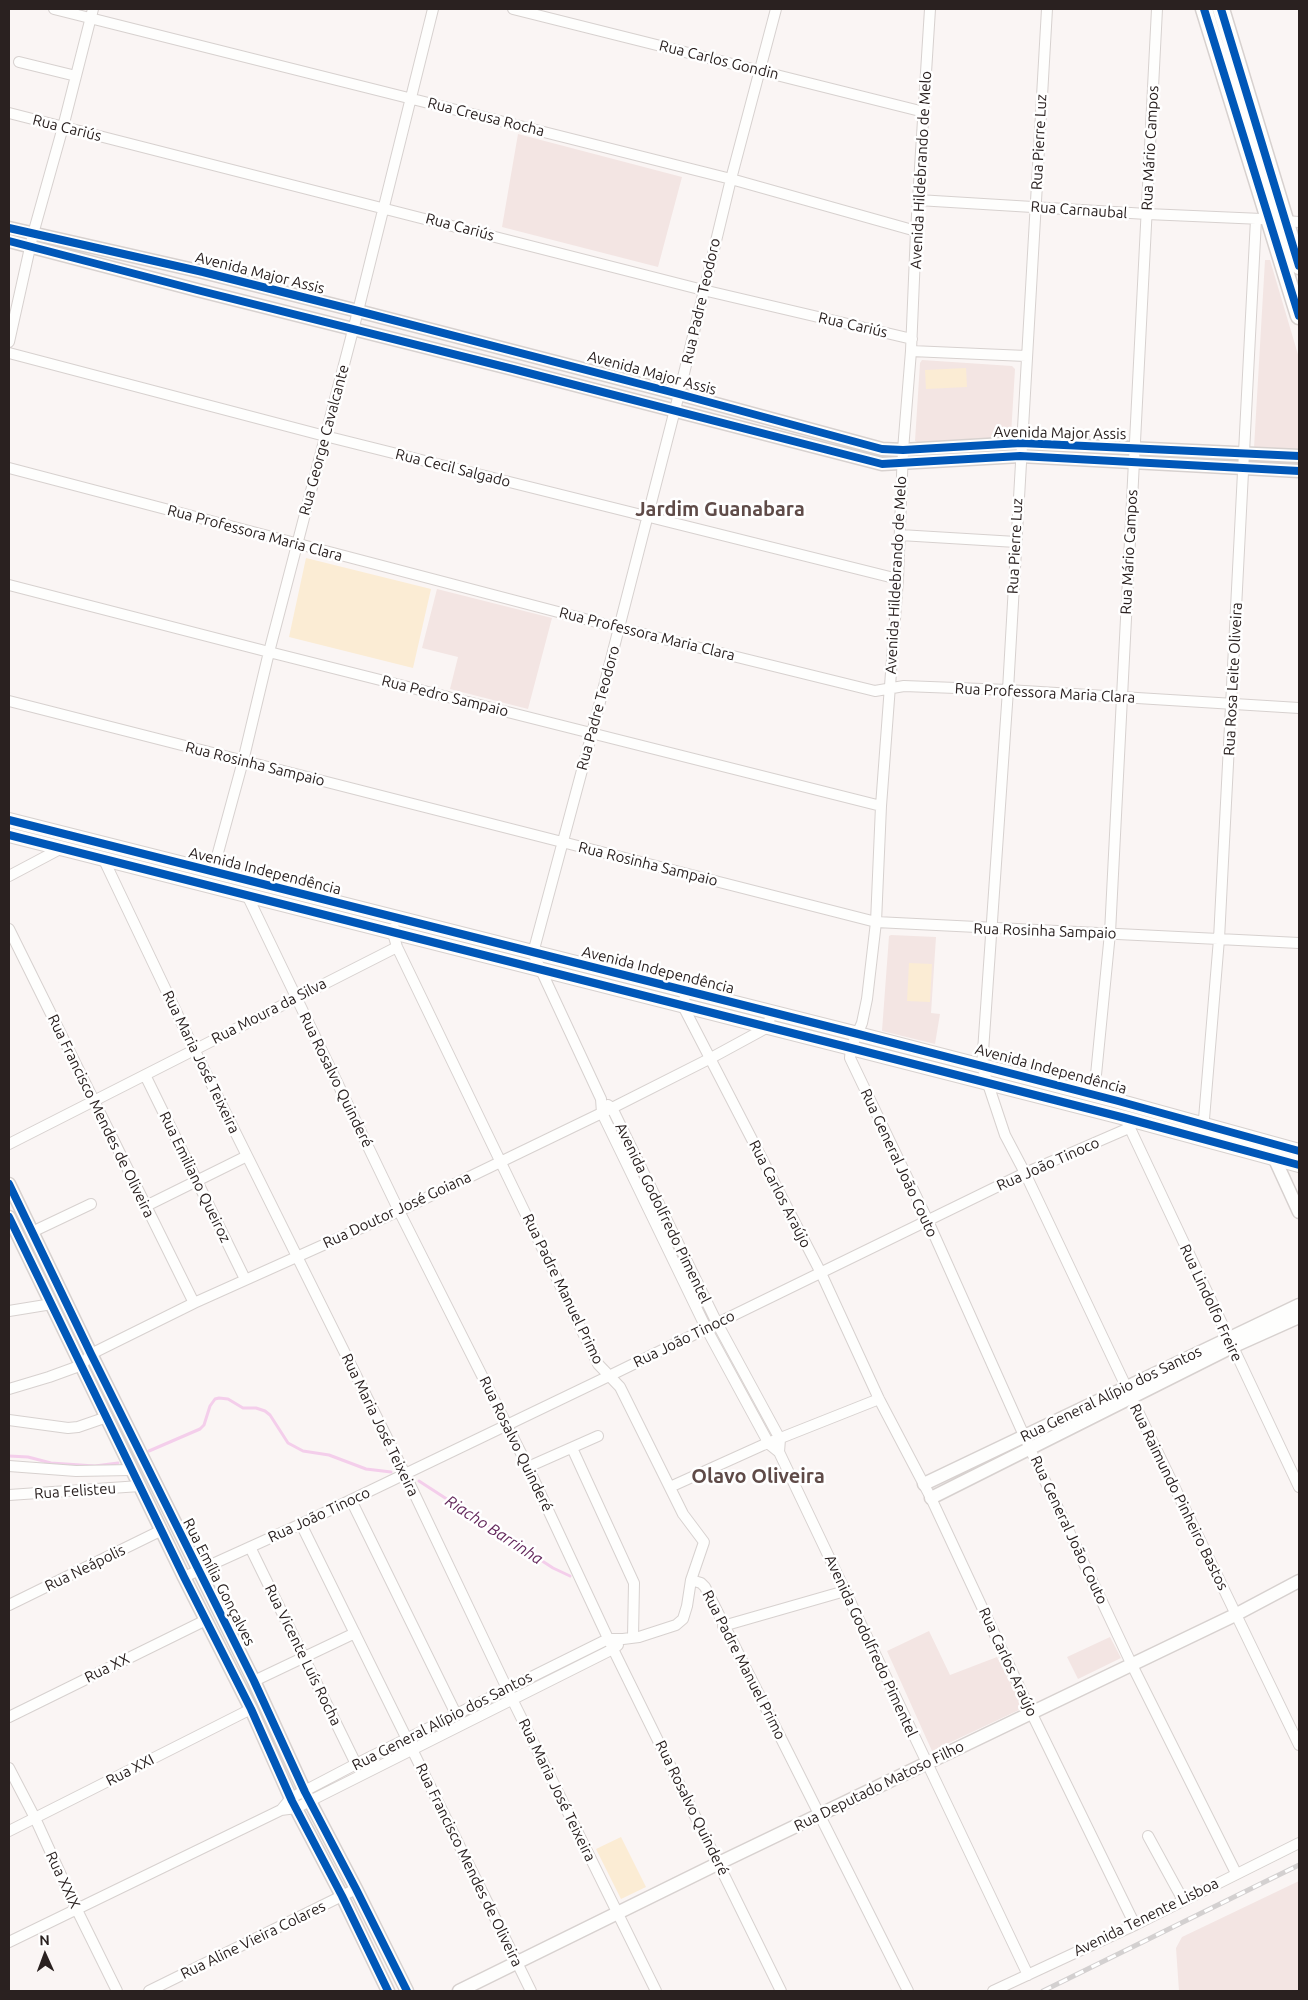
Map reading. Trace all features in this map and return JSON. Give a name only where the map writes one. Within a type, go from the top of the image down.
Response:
[{"type":"main road","points":[[1204,9],[1278,220],[1299,266]]},
{"type":"main road","points":[[1221,9],[1278,220],[1299,316]]},
{"type":"main road","name":"Avenida Independência","points":[[9,820],[858,1034],[1094,1095],[1299,1151]]},
{"type":"main road","name":"Avenida Independência","points":[[9,835],[248,897],[395,940],[541,970],[988,1083],[1127,1123],[1202,1139],[1299,1165]]},
{"type":"street","name":"Rua Creusa Rocha","points":[[54,9],[92,13],[411,98],[731,179],[916,230]]},
{"type":"street","name":"Rua George Cavalcante","points":[[213,871],[358,311],[433,9]]},
{"type":"street","name":"Rua Carlos Gondin","points":[[513,9],[924,112]]},
{"type":"street","name":"Rua Padre Teodoro","points":[[533,953],[592,733],[679,394],[731,179],[776,9]]},
{"type":"street","name":"Avenida Hildebrando de Melo","points":[[851,1048],[862,1023],[867,999],[876,922],[881,806],[898,578],[902,464],[912,339],[916,230],[930,9]]},
{"type":"street","name":"Rua Pierre Luz","points":[[988,1083],[982,1066],[1008,690],[1047,9]]},
{"type":"street","name":"Rua Mário Campos","points":[[1094,1095],[1110,933],[1157,9]]},
{"type":"street","points":[[9,342],[31,240],[63,127],[92,13]]},
{"type":"street","points":[[19,62],[76,76]]},
{"type":"street","name":"Rua Cariús","points":[[9,113],[384,207],[703,290],[912,339]]},
{"type":"street","name":"Rua Carnaubal","points":[[918,200],[1278,220]]},
{"type":"street","name":"Rua Rosa Leite Oliveira","points":[[1202,1139],[1219,939],[1245,454],[1278,220]]},
{"type":"street","name":"Avenida Major Assis","points":[[9,228],[31,240],[197,290],[882,464],[1020,456],[1299,471]]},
{"type":"street","name":"Avenida Major Assis","points":[[9,241],[31,240],[203,272],[518,352],[882,449],[903,450],[1021,443],[1299,456]]},
{"type":"street","points":[[197,290],[203,272]]},
{"type":"street","points":[[911,351],[1026,356]]},
{"type":"street","points":[[513,369],[518,352]]},
{"type":"street","name":"Rua Cecil Salgado","points":[[9,353],[325,436],[898,578]]},
{"type":"street","name":"Rua Professora Maria Clara","points":[[9,468],[619,628],[875,691],[904,686],[1008,690],[1299,708]]},
{"type":"street","points":[[900,535],[1016,542]]},
{"type":"street","name":"Rua Pedro Sampaio","points":[[9,585],[881,806]]},
{"type":"street","name":"Rua Rosinha Sampaio","points":[[9,702],[876,922],[1299,943]]},
{"type":"street","points":[[9,876],[60,849]]},
{"type":"street","name":"Rua Maria José Teixeira","points":[[104,860],[194,1049],[405,1474],[507,1689],[656,1991]]},
{"type":"street","name":"Rua Rosalvo Quinderé","points":[[248,897],[399,1211],[507,1424],[611,1644],[782,1991]]},
{"type":"street","points":[[395,940],[396,918]]},
{"type":"street","name":"Rua Francisco Mendes de Oliveira","points":[[9,929],[194,1302]]},
{"type":"street","name":"Rua Moura da Silva","points":[[9,1144],[296,997],[395,940]]},
{"type":"street","name":"Rua Padre Manuel Primo","points":[[395,940],[598,1364],[620,1386],[688,1522],[704,1542],[692,1580],[701,1583],[705,1587],[908,1991]]},
{"type":"street","points":[[533,953],[607,1110]]},
{"type":"street","points":[[683,1006],[686,990]]},
{"type":"street","name":"Rua Carlos Araújo","points":[[683,1006],[821,1273],[879,1399],[931,1498],[1135,1925]]},
{"type":"street","points":[[768,1027],[771,1012]]},
{"type":"street","name":"Rua Doutor José Goiana","points":[[9,1389],[49,1378],[82,1365],[91,1354],[194,1302],[399,1211],[607,1110],[768,1027]]},
{"type":"street","name":"Rua General João Couto","points":[[851,1048],[852,1062],[928,1221],[1030,1449],[1132,1663],[1236,1873]]},
{"type":"street","name":"Rua Emiliano Queiroz","points":[[145,1075],[245,1279]]},
{"type":"street","name":"Rua Raimundo Pinheiro Bastos","points":[[988,1083],[1005,1135],[1025,1172],[1128,1392],[1299,1745]]},
{"type":"street","name":"Avenida Godolfredo Pimentel","points":[[607,1110],[658,1214],[717,1323],[1028,1975]]},
{"type":"street","name":"Rua João Tinoco","points":[[184,1578],[609,1376],[1127,1123]]},
{"type":"street","name":"Rua Lindolfo Freire","points":[[1127,1123],[1299,1487]]},
{"type":"street","points":[[1267,1142],[1299,1212]]},
{"type":"street","points":[[146,1206],[247,1156]]},
{"type":"street","name":"Rua Emília Gonçalves","points":[[9,1184],[91,1354],[254,1681],[307,1796],[356,1889],[406,1991]]},
{"type":"street","points":[[32,1232],[91,1204]]},
{"type":"street","points":[[9,1216],[21,1209]]},
{"type":"street","name":"Avenida Godolfredo Pimentel","points":[[658,1214],[706,1328],[774,1441]]},
{"type":"street","name":"Rua Emília Gonçalves","points":[[9,1216],[184,1578],[251,1708],[293,1803],[342,1896],[388,1991]]},
{"type":"street","points":[[9,1312],[52,1304]]},
{"type":"street","name":"Rua General Alípio dos Santos","points":[[924,1484],[1024,1436],[1128,1392],[1230,1342],[1299,1304]]},
{"type":"street","name":"Rua General Alípio dos Santos","points":[[1230,1342],[1299,1317]]},
{"type":"street","name":"Rua General Alípio dos Santos","points":[[931,1498],[1030,1449],[1128,1392]]},
{"type":"street","points":[[670,1487],[774,1441],[879,1399]]},
{"type":"street","points":[[9,1420],[68,1428],[78,1427],[107,1417]]},
{"type":"street","points":[[528,1467],[598,1436]]},
{"type":"street","points":[[572,1448],[634,1583],[628,1638]]},
{"type":"street","points":[[9,1466],[76,1470],[132,1470]]},
{"type":"street","name":"Rua Felisteu","points":[[9,1495],[140,1486]]},
{"type":"street","points":[[351,1500],[456,1714]]},
{"type":"street","name":"Rua Francisco Mendes de Oliveira","points":[[301,1524],[531,1991]]},
{"type":"street","name":"Rua Neápolis","points":[[9,1606],[162,1530]]},
{"type":"street","name":"Rua Vicente Luís Rocha","points":[[250,1547],[356,1764]]},
{"type":"street","points":[[611,1644],[666,1629],[680,1622],[687,1606],[692,1580]]},
{"type":"street","name":"Rua Deputado Matoso Filho","points":[[460,1991],[719,1863],[1235,1615],[1299,1581]]},
{"type":"street","points":[[724,1626],[845,1591]]},
{"type":"street","name":"Rua XX","points":[[9,1717],[206,1620]]},
{"type":"street","points":[[254,1681],[355,1633]]},
{"type":"street","name":"Rua General Alípio dos Santos","points":[[307,1796],[356,1764],[456,1714],[507,1689],[611,1644]]},
{"type":"street","name":"Rua General Alípio dos Santos","points":[[9,1942],[307,1796],[412,1750],[512,1699],[611,1644]]},
{"type":"street","points":[[234,1673],[247,1667]]},
{"type":"street","name":"Rua XXI","points":[[9,1831],[251,1708]]},
{"type":"street","name":"Rua XXIX","points":[[9,1768],[35,1818],[117,1991]]},
{"type":"street","points":[[1148,1836],[1183,1900]]},
{"type":"street","name":"Avenida Tenente Lisboa","points":[[993,1991],[1135,1925],[1299,1843]]},
{"type":"street","name":"Rua Aline Vieira Colares","points":[[149,1991],[356,1889]]},
{"type":"street","points":[[367,1949],[382,1942]]},
{"type":"shaded area","points":[[518,134],[682,177],[658,267],[502,227]]},
{"type":"shaded area","points":[[1265,260],[1270,260],[1299,358],[1299,449],[1254,448]]},
{"type":"shaded area","points":[[922,360],[1012,366],[1015,369],[1011,435],[1007,438],[915,441],[920,363]]},
{"type":"shaded area","points":[[966,368],[967,387],[926,389],[925,370]]},
{"type":"shaded area","points":[[306,558],[431,589],[413,668],[289,637]]},
{"type":"shaded area","points":[[437,589],[552,618],[528,709],[450,689],[458,657],[422,648]]},
{"type":"shaded area","points":[[889,936],[936,937],[931,1013],[940,1014],[935,1044],[882,1031]]},
{"type":"shaded area","points":[[909,963],[932,964],[930,1002],[907,1001]]},
{"type":"shaded area","points":[[929,1631],[950,1675],[997,1657],[1023,1708],[932,1751],[887,1651]]},
{"type":"shaded area","points":[[1110,1637],[1121,1658],[1078,1679],[1067,1657]]},
{"type":"shaded area","points":[[621,1837],[646,1887],[621,1899],[596,1849]]},
{"type":"shaded area","points":[[1299,1881],[1299,1991],[1179,1991],[1176,1948],[1182,1937]]},
{"type":"waterway","name":"Riacho Barrinha","points":[[149,1451],[200,1429],[204,1425],[210,1406],[215,1399],[219,1398],[228,1399],[243,1408],[256,1408],[265,1411],[270,1415],[288,1443],[303,1451],[329,1455],[366,1469],[391,1472]]},
{"type":"waterway","name":"Riacho Barrinha","points":[[9,1456],[28,1457],[51,1463],[95,1466],[118,1463]]},
{"type":"waterway","name":"Riacho Barrinha","points":[[419,1481],[553,1568],[570,1576]]},
{"type":"railway","points":[[1043,1991],[1299,1865]]},
{"type":"cycle path","points":[[1204,9],[1299,316]]},
{"type":"cycle path","points":[[1221,9],[1299,266]]},
{"type":"cycle path","points":[[9,228],[203,272],[358,311],[882,449],[903,450],[1021,443],[1299,456]]},
{"type":"cycle path","points":[[9,241],[882,464],[1020,456],[1299,471]]},
{"type":"cycle path","points":[[9,820],[858,1034],[1118,1101],[1299,1151]]},
{"type":"cycle path","points":[[9,835],[1125,1118],[1299,1165]]},
{"type":"cycle path","points":[[9,1184],[91,1354],[254,1681],[305,1792],[407,1991]]},
{"type":"cycle path","points":[[9,1217],[184,1577],[251,1709],[292,1801],[342,1896],[388,1991]]},
{"type":"district","name":"Jardim Guanabara","points":[[720,509]]},
{"type":"district","name":"Olavo Oliveira","points":[[758,1476]]}]
